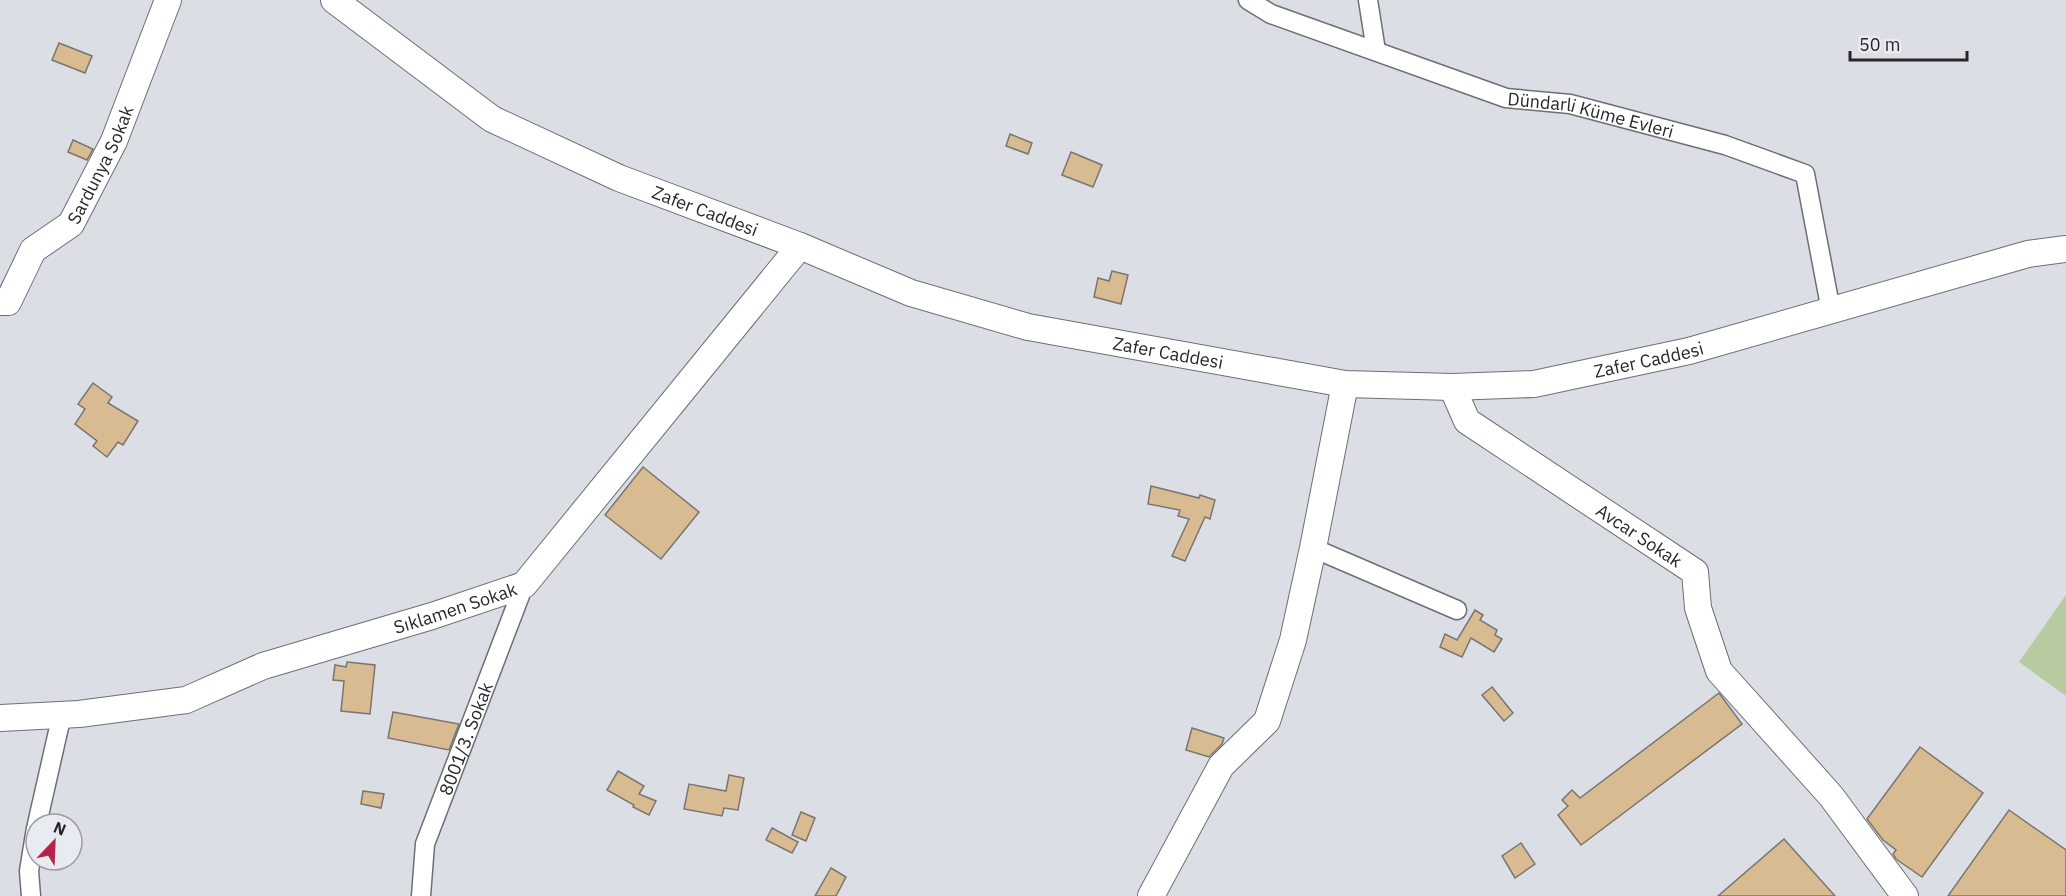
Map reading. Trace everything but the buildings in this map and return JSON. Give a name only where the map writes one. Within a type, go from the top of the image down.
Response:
[{"type":"street","name":"Sardunya Sokak","points":[[0,302],[8,302],[33,250],[72,224],[114,141],[168,0]]},
{"type":"street","name":"Zafer Caddesi","points":[[334,0],[492,119],[619,178],[800,246],[911,293],[1028,327],[1345,384],[1452,387],[1534,384],[1689,351],[2028,254],[2066,249]]},
{"type":"street","name":"Dündarli Küme Evleri","points":[[1248,0],[1271,15],[1506,98],[1570,104],[1725,145],[1805,174],[1831,311]]},
{"type":"street","points":[[1368,0],[1376,51]]},
{"type":"street","name":"Sıklamen Sokak","points":[[0,718],[79,714],[186,699],[263,666],[432,616],[524,585],[800,246]]},
{"type":"street","points":[[1151,896],[1221,766],[1267,721],[1293,640],[1345,384]]},
{"type":"street","name":"Avcar Sokak","points":[[1452,387],[1467,422],[1695,572],[1698,608],[1719,671],[1831,796],[1905,896]]},
{"type":"street","points":[[1313,548],[1457,610]]},
{"type":"street","name":"8001/3. Sokak","points":[[421,896],[425,844],[524,585]]},
{"type":"street","points":[[39,812],[62,714]]},
{"type":"street","points":[[29,872],[31,896]]},
{"type":"green space","points":[[2066,595],[2066,696],[2019,662]]}]
